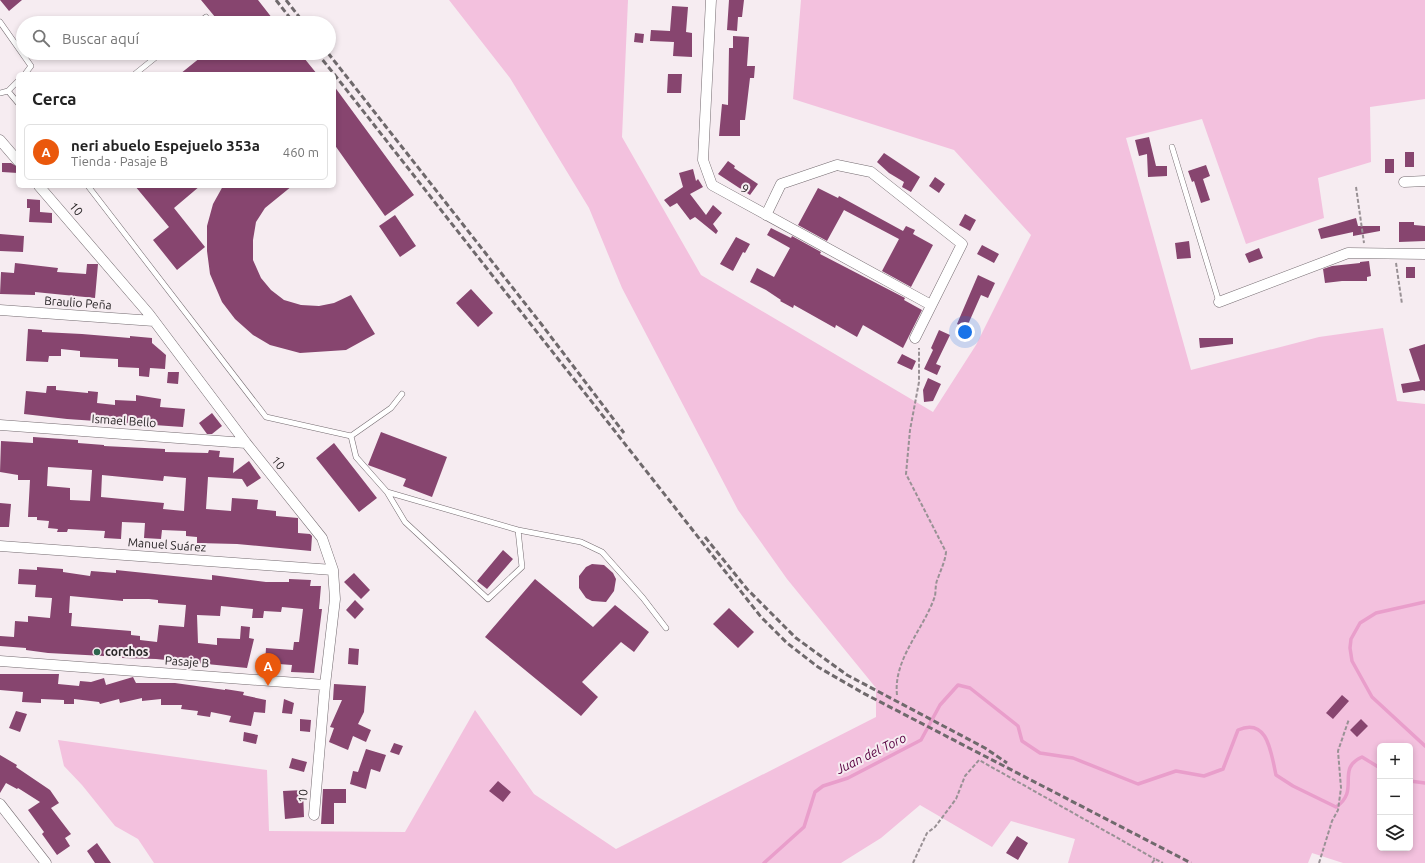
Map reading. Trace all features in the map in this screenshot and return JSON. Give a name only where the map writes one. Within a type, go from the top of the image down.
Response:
[{"type":"street","name":"9","points":[[711,0],[703,160],[712,185],[931,304]]},
{"type":"street","points":[[0,140],[16,159]]},
{"type":"street","points":[[766,215],[781,184],[837,165],[871,172],[962,244],[915,338]]},
{"type":"street","points":[[1404,182],[1425,181]]},
{"type":"street","name":"10","points":[[42,188],[154,321],[246,443],[322,538],[333,570],[336,598],[325,685],[314,815]]},
{"type":"street","points":[[1218,302],[1348,253],[1425,254]]},
{"type":"street","name":"Braulio Peña","points":[[0,310],[154,321]]},
{"type":"street","name":"Ismael Bello","points":[[0,425],[246,443]]},
{"type":"street","name":"Manuel Suárez","points":[[0,546],[333,570]]},
{"type":"street","name":"Pasaje B","points":[[0,661],[325,685]]},
{"type":"street","points":[[0,804],[46,863]]},
{"type":"lane","points":[[0,22],[16,45]]},
{"type":"lane","points":[[26,72],[31,66],[27,60]]},
{"type":"lane","points":[[137,72],[152,60]]},
{"type":"lane","points":[[0,94],[8,91],[16,83]]},
{"type":"lane","points":[[8,91],[16,101]]},
{"type":"lane","points":[[1172,147],[1218,302]]},
{"type":"lane","points":[[90,188],[266,416],[351,436],[391,408],[402,394]]},
{"type":"lane","points":[[351,436],[356,457],[387,492],[405,522],[488,600],[522,567],[518,530]]},
{"type":"lane","points":[[387,492],[518,530],[581,542],[602,552],[643,598],[666,628]]},
{"type":"path","points":[[1356,187],[1366,253]]},
{"type":"path","points":[[1395,254],[1402,304]]},
{"type":"path","points":[[897,695],[896,685],[899,669],[935,596],[937,579],[945,562],[946,552],[906,474],[910,430],[919,382],[920,348],[915,338]]},
{"type":"path","points":[[1319,863],[1332,821],[1338,810],[1341,788],[1338,751],[1349,719]]},
{"type":"path","points":[[913,863],[927,833],[935,827],[956,799],[965,776],[979,760],[1163,863]]},
{"type":"path","points":[[1152,863],[1155,859]]},
{"type":"shaded area","points":[[449,0],[628,0],[622,137],[701,275],[933,412],[976,345],[1031,235],[954,150],[793,99],[801,0],[1425,0],[1425,99],[1370,107],[1371,162],[1318,178],[1324,218],[1246,244],[1202,119],[1126,138],[1191,370],[1319,337],[1383,328],[1397,401],[1425,404],[1425,863],[1343,863],[1312,853],[1308,863],[1068,863],[1075,839],[1011,821],[992,847],[920,805],[881,838],[841,863],[154,863],[138,839],[115,826],[82,785],[64,766],[58,740],[267,770],[269,831],[405,832],[475,710],[534,794],[616,849],[876,717],[876,688],[787,579],[738,510],[622,288],[589,208],[510,78]]},
{"type":"building","points":[[0,0],[22,0],[9,11]]},
{"type":"building","points":[[201,0],[258,0],[271,16],[214,16]]},
{"type":"building","points":[[729,0],[744,0],[742,17],[738,17],[737,31],[727,30]]},
{"type":"building","points":[[672,6],[688,7],[686,32],[692,33],[692,57],[673,56],[674,42],[650,41],[651,30],[670,31]]},
{"type":"building","points":[[635,33],[644,34],[643,43],[634,42]]},
{"type":"building","points":[[733,36],[749,37],[747,66],[755,66],[754,78],[750,78],[745,120],[740,120],[740,136],[719,136],[722,104],[728,105],[729,48],[733,48]]},
{"type":"building","points":[[197,60],[306,60],[315,72],[182,72]]},
{"type":"building","points":[[668,74],[682,74],[681,93],[667,93]]},
{"type":"building","points":[[336,89],[414,195],[385,216],[336,147]]},
{"type":"building","points":[[1149,137],[1156,166],[1167,166],[1167,176],[1148,177],[1147,154],[1139,156],[1135,140]]},
{"type":"building","points":[[1405,152],[1414,152],[1414,167],[1405,167]]},
{"type":"building","points":[[884,153],[920,177],[911,192],[902,187],[904,182],[889,173],[877,162]]},
{"type":"building","points":[[1385,159],[1394,159],[1394,173],[1385,173]]},
{"type":"building","points":[[728,161],[735,166],[734,168],[758,184],[750,195],[718,174]]},
{"type":"building","points":[[2,163],[11,163],[16,166],[16,173],[2,172]]},
{"type":"building","points":[[1206,165],[1210,176],[1203,179],[1210,200],[1201,203],[1194,181],[1192,182],[1188,171]]},
{"type":"building","points":[[693,169],[696,181],[698,179],[703,187],[690,194],[706,215],[713,205],[722,213],[713,224],[718,231],[716,234],[695,217],[690,220],[677,203],[670,207],[664,200],[683,187],[679,173]]},
{"type":"building","points":[[935,177],[945,184],[939,193],[929,186]]},
{"type":"building","points":[[137,188],[198,188],[174,208],[205,247],[177,270],[153,240],[169,227]]},
{"type":"building","points":[[222,188],[290,188],[265,208],[256,222],[253,240],[253,260],[261,278],[271,290],[284,300],[301,305],[319,306],[334,303],[351,295],[375,334],[346,350],[300,353],[270,345],[253,335],[235,319],[222,302],[210,274],[207,251],[207,226],[213,204]]},
{"type":"building","points":[[818,188],[838,198],[839,196],[903,231],[906,226],[915,230],[913,234],[933,245],[911,287],[882,271],[899,239],[844,210],[827,241],[798,225]]},
{"type":"building","points":[[27,199],[40,200],[40,212],[52,213],[52,223],[29,222],[30,208],[27,208]]},
{"type":"building","points":[[965,214],[976,220],[970,231],[959,225]]},
{"type":"building","points":[[395,215],[416,246],[400,257],[379,226]]},
{"type":"building","points":[[1356,218],[1358,226],[1380,226],[1380,231],[1353,236],[1353,232],[1321,239],[1318,229]]},
{"type":"building","points":[[1399,222],[1414,222],[1414,225],[1425,226],[1425,241],[1399,242]]},
{"type":"building","points":[[771,228],[791,238],[792,236],[821,252],[820,254],[905,298],[904,300],[922,310],[903,348],[863,325],[857,337],[836,325],[835,328],[794,305],[793,308],[780,301],[781,300],[766,290],[750,282],[757,268],[774,277],[790,248],[767,235]]},
{"type":"building","points":[[0,234],[24,236],[23,252],[0,251]]},
{"type":"building","points":[[736,237],[750,244],[745,253],[743,252],[733,271],[720,264]]},
{"type":"building","points":[[1189,241],[1191,258],[1177,259],[1175,243]]},
{"type":"building","points":[[982,245],[999,254],[994,263],[977,254]]},
{"type":"building","points":[[1259,248],[1263,258],[1249,263],[1245,254]]},
{"type":"building","points":[[1369,261],[1371,276],[1367,277],[1367,281],[1325,283],[1323,269],[1332,266]]},
{"type":"building","points":[[15,263],[58,268],[57,272],[86,274],[87,264],[98,264],[95,298],[35,292],[35,295],[0,294],[1,272],[14,273]]},
{"type":"building","points":[[1406,267],[1415,267],[1415,278],[1406,278]]},
{"type":"building","points":[[978,275],[995,283],[988,298],[981,295],[966,329],[957,324]]},
{"type":"building","points":[[471,289],[493,313],[478,327],[456,303]]},
{"type":"building","points":[[28,329],[42,330],[42,332],[152,338],[152,343],[166,355],[165,369],[150,368],[149,377],[139,376],[139,368],[118,367],[118,359],[80,357],[80,351],[61,349],[61,356],[49,356],[48,362],[26,361]]},
{"type":"building","points":[[939,330],[950,335],[936,364],[941,366],[937,375],[924,369],[933,350],[931,348]]},
{"type":"building","points":[[1199,338],[1233,338],[1233,344],[1200,348]]},
{"type":"building","points":[[1425,344],[1425,391],[1403,393],[1401,384],[1420,381],[1409,349]]},
{"type":"building","points":[[902,354],[916,361],[912,370],[897,363]]},
{"type":"building","points":[[168,372],[179,372],[178,384],[167,383]]},
{"type":"building","points":[[928,378],[941,384],[933,401],[924,402],[923,390]]},
{"type":"building","points":[[47,386],[56,386],[56,390],[88,393],[88,391],[98,392],[97,403],[115,405],[115,400],[136,401],[136,395],[161,399],[160,407],[185,409],[183,427],[67,419],[24,414],[26,391],[46,393]]},
{"type":"building","points":[[212,413],[222,426],[212,434],[207,434],[199,423]]},
{"type":"building","points":[[381,432],[447,457],[432,497],[403,486],[406,479],[368,465]]},
{"type":"building","points":[[33,437],[78,440],[78,443],[104,446],[165,449],[165,452],[208,453],[209,450],[220,451],[219,457],[234,458],[233,473],[249,461],[261,478],[247,487],[242,479],[208,477],[206,509],[231,511],[232,498],[258,500],[257,509],[276,511],[276,516],[298,518],[298,533],[310,534],[312,536],[311,551],[237,544],[197,543],[197,537],[186,536],[186,531],[162,530],[161,539],[144,538],[145,523],[122,522],[121,539],[104,538],[105,531],[68,529],[67,532],[57,532],[58,529],[48,528],[49,521],[37,520],[37,517],[28,517],[30,480],[18,480],[18,475],[0,472],[1,441],[33,443]],"holes":[[[48,467],[92,470],[90,501],[70,500],[70,488],[47,486]],[[102,475],[163,481],[164,476],[186,478],[184,511],[163,509],[164,503],[101,497]]]},
{"type":"building","points":[[334,443],[377,498],[359,512],[316,458]]},
{"type":"building","points":[[0,503],[11,504],[9,527],[0,527]]},
{"type":"building","points":[[503,550],[513,559],[487,589],[477,581]]},
{"type":"building","points":[[592,564],[604,565],[613,573],[616,579],[614,591],[606,602],[592,601],[586,598],[579,588],[579,576],[586,567]]},
{"type":"building","points":[[37,567],[63,569],[63,572],[90,576],[91,571],[116,573],[116,570],[212,580],[212,575],[266,582],[289,582],[289,579],[311,580],[310,586],[321,586],[319,609],[322,609],[314,673],[291,672],[292,665],[265,663],[266,648],[293,650],[294,642],[299,642],[303,609],[282,607],[281,612],[264,611],[263,618],[252,618],[253,609],[221,606],[220,616],[197,615],[198,643],[217,645],[217,638],[240,639],[241,626],[250,627],[249,638],[254,639],[247,668],[156,659],[122,658],[123,655],[104,654],[104,656],[48,653],[26,650],[26,648],[0,646],[0,636],[14,637],[15,621],[28,622],[28,616],[50,618],[52,598],[35,597],[36,585],[18,584],[19,569],[37,570]],"holes":[[[70,596],[123,601],[123,599],[149,599],[158,600],[158,603],[186,605],[184,627],[159,625],[157,642],[140,640],[140,636],[131,635],[131,631],[71,626],[72,613],[69,613]]]},
{"type":"building","points":[[354,573],[370,590],[361,599],[344,582]]},
{"type":"building","points":[[535,579],[593,627],[615,605],[649,632],[634,652],[621,642],[582,682],[598,697],[581,716],[485,637]]},
{"type":"building","points":[[355,600],[364,609],[355,619],[346,610]]},
{"type":"building","points":[[729,608],[754,632],[738,648],[713,624]]},
{"type":"building","points":[[349,648],[359,649],[358,665],[348,664]]},
{"type":"building","points":[[0,674],[59,674],[58,684],[79,686],[80,681],[91,682],[104,678],[106,685],[133,677],[136,683],[175,683],[225,689],[244,692],[243,695],[266,700],[265,713],[254,712],[251,726],[229,722],[231,716],[211,712],[210,717],[197,715],[198,711],[181,709],[182,705],[161,705],[161,699],[142,701],[142,698],[120,703],[119,699],[100,704],[99,702],[74,699],[74,704],[64,704],[64,700],[41,699],[41,703],[22,702],[23,692],[0,690]]},
{"type":"building","points":[[334,684],[366,686],[364,712],[358,724],[371,730],[366,742],[353,736],[348,750],[329,742],[334,728],[330,727],[342,700],[333,700]]},
{"type":"building","points":[[1342,695],[1349,701],[1333,719],[1326,713]]},
{"type":"building","points":[[284,699],[294,703],[292,714],[282,713]]},
{"type":"building","points":[[16,711],[27,714],[20,732],[9,728]]},
{"type":"building","points":[[300,719],[311,720],[310,732],[300,731]]},
{"type":"building","points":[[1361,719],[1368,726],[1357,737],[1350,730]]},
{"type":"building","points":[[244,732],[258,735],[256,744],[243,741]]},
{"type":"building","points":[[394,743],[403,746],[399,755],[390,752]]},
{"type":"building","points":[[366,749],[386,755],[380,772],[371,769],[366,789],[350,784],[353,771],[358,772]]},
{"type":"building","points":[[0,755],[17,765],[16,767],[50,790],[59,803],[51,808],[71,834],[65,838],[70,846],[57,855],[42,834],[44,832],[28,810],[40,802],[18,788],[17,789],[6,783],[0,793]]},
{"type":"building","points":[[292,758],[307,762],[304,772],[289,768]]},
{"type":"building","points":[[498,781],[511,792],[503,802],[489,791]]},
{"type":"building","points":[[323,789],[346,789],[346,803],[334,803],[334,824],[321,824]]},
{"type":"building","points":[[303,790],[304,817],[285,819],[283,791]]},
{"type":"building","points":[[1017,836],[1028,843],[1018,860],[1006,853]]},
{"type":"building","points":[[97,843],[111,863],[95,863],[87,851]]},
{"type":"waterway","name":"Juan del Toro","points":[[1425,602],[1376,613],[1360,623],[1351,639],[1350,648],[1352,661],[1372,697],[1425,746]]},
{"type":"waterway","name":"Juan del Toro","points":[[764,863],[804,827],[815,792],[823,786],[848,778],[921,740],[940,705],[958,685],[970,688],[1018,726],[1022,741],[1040,753],[1073,758],[1138,784],[1176,771],[1204,776],[1223,769],[1238,730],[1248,727],[1256,728],[1266,739],[1270,748],[1276,775],[1293,786],[1336,807],[1347,794],[1348,774],[1350,767],[1354,762],[1362,757],[1377,766]]},
{"type":"waterway","name":"Juan del Toro","points":[[1413,781],[1425,783]]},
{"type":"railway","points":[[276,0],[289,16]]},
{"type":"railway","points":[[286,0],[299,16]]},
{"type":"railway","points":[[323,60],[332,72]]},
{"type":"railway","points":[[334,60],[542,325],[624,433]]},
{"type":"railway","points":[[336,77],[761,617],[787,643],[818,667],[863,693],[1191,863]]},
{"type":"railway","points":[[705,537],[747,589],[796,638],[847,675],[985,748],[1007,763]]},
{"type":"place","name":"corchos","points":[[97,652]]},
{"type":"place","name":"neri abuelo Espejuelo 353a","points":[[268,686]]}]
